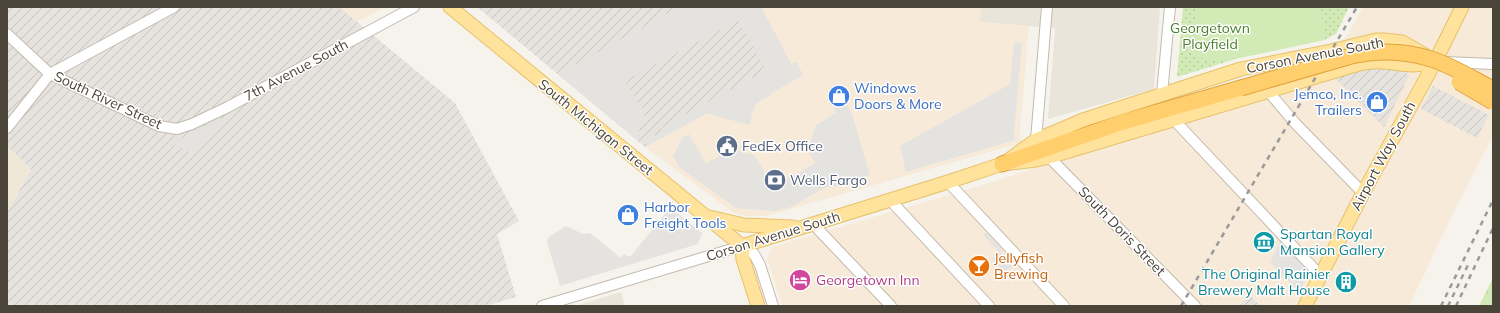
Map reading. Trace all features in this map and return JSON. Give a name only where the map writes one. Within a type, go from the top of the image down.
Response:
[{"type":"highway","points":[[1002,164],[1123,122],[1365,53],[1395,52],[1433,60],[1493,89]]},
{"type":"highway","points":[[1417,56],[1467,88],[1493,102]]},
{"type":"main road","name":"South Michigan Street","points":[[450,7],[742,246]]},
{"type":"main road","name":"Airport Way South","points":[[1305,306],[1362,193],[1435,62],[1462,7]]},
{"type":"main road","name":"Corson Avenue South","points":[[1002,164],[1036,140],[1083,120],[1241,69],[1376,40],[1404,43],[1418,50],[1435,62]]},
{"type":"main road","points":[[1287,60],[1295,83]]},
{"type":"main road","name":"Corson Avenue South","points":[[742,246],[1002,164],[1049,157],[1372,61],[1415,65],[1435,62]]},
{"type":"main road","points":[[706,216],[748,225],[808,226]]},
{"type":"main road","points":[[742,246],[743,259],[758,306]]},
{"type":"street","points":[[7,128],[50,74],[174,7]]},
{"type":"street","name":"7th Avenue South","points":[[177,129],[228,107],[414,7]]},
{"type":"street","points":[[1036,140],[1047,7]]},
{"type":"street","points":[[1162,94],[1170,7]]},
{"type":"street","name":"South River Street","points":[[7,34],[50,74],[159,126],[177,129]]},
{"type":"street","points":[[1435,62],[1493,64]]},
{"type":"street","points":[[1268,91],[1295,123],[1362,193]]},
{"type":"street","points":[[1174,120],[1320,275]]},
{"type":"street","name":"South Doris Street","points":[[1049,157],[1195,306]]},
{"type":"street","points":[[948,182],[1064,306]]},
{"type":"street","points":[[890,200],[989,306]]},
{"type":"street","points":[[808,226],[891,306]]},
{"type":"street","points":[[742,246],[754,254],[760,265],[773,306]]},
{"type":"street","name":"Corson Avenue South","points":[[542,306],[742,246]]},
{"type":"shaded area","points":[[7,7],[339,7],[455,103],[519,221],[497,234],[516,297],[485,306],[7,306],[7,213],[31,169],[7,146]]},
{"type":"shaded area","points":[[339,7],[385,7],[357,22]]},
{"type":"shaded area","points":[[477,7],[761,7],[791,64],[796,62],[803,75],[755,104],[749,125],[707,113],[645,147]]},
{"type":"shaded area","points":[[679,7],[761,7],[791,64],[796,62],[803,75],[755,104],[749,125],[707,113],[649,145],[643,142],[662,131],[661,128],[766,70],[738,20],[625,81],[645,114],[636,139],[558,74]]},
{"type":"shaded area","points":[[760,7],[981,7],[980,22],[1029,26],[1020,129],[1021,143],[766,216],[747,216],[734,213],[645,147],[707,113],[749,125],[755,104],[771,95],[770,93],[795,62],[791,64]]},
{"type":"shaded area","points":[[981,7],[1160,7],[1154,89],[1048,119],[1055,28],[980,22]]},
{"type":"shaded area","points":[[1363,7],[1493,7],[1493,136],[1456,207],[1409,306],[782,306],[767,258],[772,247],[983,185],[1268,91],[1319,84]]},
{"type":"shaded area","points":[[1014,42],[1022,43],[1014,132],[1015,140],[906,172],[900,146],[1010,84]]},
{"type":"shaded area","name":"Jemco, Inc. Trailers","points":[[1375,67],[1405,71],[1409,76],[1384,127],[1334,77]]},
{"type":"shaded area","points":[[1433,86],[1489,115],[1477,138],[1421,109]]},
{"type":"shaded area","points":[[845,102],[852,114],[870,175],[860,178],[862,184],[826,187],[791,207],[775,211],[736,208],[679,167],[673,156],[682,138],[689,134],[706,163],[732,149],[754,155],[774,187],[815,163],[808,150],[816,125],[836,113],[834,108]]},
{"type":"shaded area","points":[[219,118],[226,122],[208,133],[194,154],[172,143]]},
{"type":"shaded area","points":[[7,146],[31,169],[7,213]]},
{"type":"shaded area","points":[[670,208],[701,232],[702,234],[698,244],[560,286],[547,242],[549,237],[566,226],[583,234],[590,233],[621,258],[624,254],[630,257]]},
{"type":"shaded area","points":[[986,232],[1002,250],[1000,252],[1013,266],[1005,273],[992,259],[999,252],[983,235]]},
{"type":"shaded area","points":[[1281,240],[1310,271],[1299,292],[1270,262]]},
{"type":"shaded area","points":[[621,292],[625,306],[575,306]]},
{"type":"shaded area","points":[[1250,295],[1260,306],[1238,306]]},
{"type":"green space","name":"Georgetown Playfield","points":[[1183,7],[1349,7],[1336,34],[1324,40],[1239,58],[1177,77]]},
{"type":"green space","name":"Georgetown Playfield","points":[[1195,7],[1321,7],[1324,40],[1239,58],[1208,62],[1197,55]]},
{"type":"green space","points":[[1493,278],[1493,306],[1479,306]]},
{"type":"railway","points":[[1181,306],[1357,7]]},
{"type":"railway","points":[[1441,306],[1493,200]]},
{"type":"railway","points":[[1456,306],[1493,228]]},
{"type":"railway","points":[[1448,306],[1469,263]]},
{"type":"place","name":"Windows Doors & More","points":[[839,96]]},
{"type":"place","name":"Jemco, Inc. Trailers","points":[[1377,102]]},
{"type":"place","name":"FedEx Office","points":[[727,146]]},
{"type":"place","name":"Wells Fargo","points":[[775,180]]},
{"type":"place","name":"Harbor Freight Tools","points":[[628,215]]},
{"type":"place","name":"Spartan Royal Mansion Gallery","points":[[1264,242]]},
{"type":"place","name":"Jellyfish Brewing","points":[[979,266]]},
{"type":"place","name":"Georgetown Inn","points":[[800,280]]},
{"type":"place","name":"The Original Rainier Brewery Malt House","points":[[1346,282]]}]
